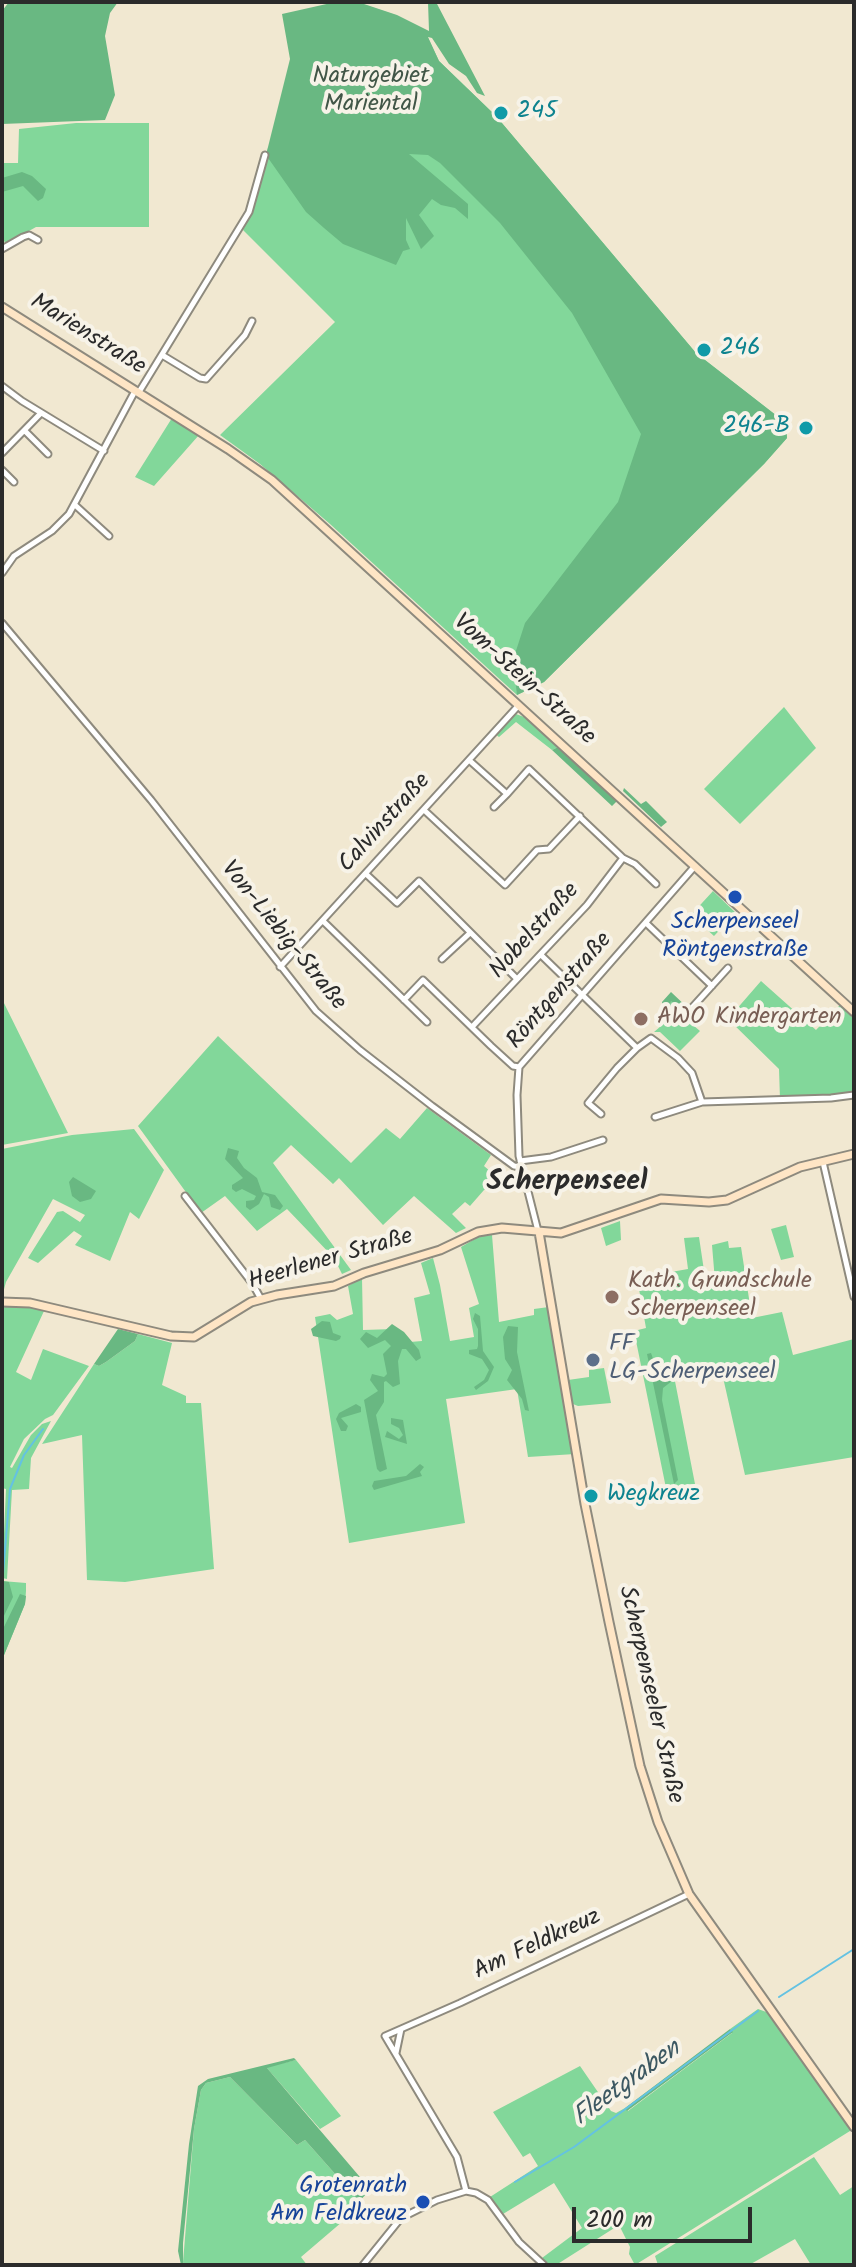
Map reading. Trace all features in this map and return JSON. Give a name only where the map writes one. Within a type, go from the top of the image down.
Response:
[{"type":"main road","name":"Marienstraße","points":[[2,307],[151,399]]},
{"type":"main road","name":"Vom-Stein-Straße","points":[[151,399],[272,480],[854,1012]]},
{"type":"main road","name":"Heerlener Straße","points":[[2,1302],[30,1303],[187,1337],[200,1334],[261,1299],[334,1286],[364,1273],[440,1250],[478,1232],[502,1228],[561,1233],[661,1199],[727,1200],[800,1167],[854,1154]]},
{"type":"main road","name":"Scherpenseeler Straße","points":[[539,1232],[585,1504],[640,1766],[663,1835],[689,1894],[854,2127]]},
{"type":"street","points":[[2,573],[9,560],[62,522],[75,505],[137,391],[249,212],[265,155]]},
{"type":"street","points":[[2,249],[29,235],[38,240]]},
{"type":"street","points":[[162,355],[206,379],[245,335],[252,321]]},
{"type":"street","points":[[3,387],[104,451]]},
{"type":"street","points":[[2,453],[41,413]]},
{"type":"street","points":[[25,431],[48,454]]},
{"type":"street","points":[[2,470],[14,482]]},
{"type":"street","points":[[75,505],[109,536]]},
{"type":"street","name":"Von-Liebig-Straße","points":[[2,623],[151,800],[316,1011],[349,1041],[514,1166],[520,1164]]},
{"type":"street","name":"Calvinstraße","points":[[280,967],[519,705]]},
{"type":"street","points":[[469,760],[507,794]]},
{"type":"street","points":[[494,807],[529,769],[623,858],[635,864],[656,884]]},
{"type":"street","points":[[424,810],[505,885],[537,850],[549,849],[580,816]]},
{"type":"street","name":"Nobelstraße","points":[[472,1027],[587,905],[623,858]]},
{"type":"street","name":"Röntgenstraße","points":[[520,1164],[519,1067],[695,866]]},
{"type":"street","points":[[366,874],[397,903],[419,881],[517,979]]},
{"type":"street","points":[[323,921],[427,1022]]},
{"type":"street","points":[[646,923],[712,986]]},
{"type":"street","points":[[442,959],[470,933]]},
{"type":"street","points":[[541,955],[637,1048]]},
{"type":"street","points":[[689,1011],[728,968]]},
{"type":"street","points":[[404,1000],[423,980],[513,1066],[519,1067]]},
{"type":"street","points":[[601,1114],[588,1103],[617,1068],[651,1038],[692,1073],[702,1102]]},
{"type":"street","points":[[655,1117],[702,1102],[854,1095]]},
{"type":"street","points":[[539,1232],[520,1164],[603,1140]]},
{"type":"street","points":[[823,1162],[854,1297]]},
{"type":"street","points":[[185,1196],[261,1299]]},
{"type":"street","name":"Am Feldkreuz","points":[[466,2191],[457,2157],[385,2036],[689,1894]]},
{"type":"street","points":[[396,2054],[401,2029]]},
{"type":"street","points":[[363,2265],[402,2217],[448,2195],[466,2191],[488,2200],[519,2242],[544,2265]]},
{"type":"green space","points":[[9,2],[118,2],[110,13],[105,36],[115,95],[105,120],[2,124],[2,11]]},
{"type":"green space","name":"Naturgebiet Mariental","points":[[428,2],[436,2],[485,96],[477,93],[466,76],[449,64],[432,38],[428,37],[439,61],[496,116],[696,353],[786,423],[787,438],[764,464],[544,682],[517,695],[513,660],[525,623],[618,502],[641,434],[572,313],[500,223],[440,163],[428,155],[409,154],[468,204],[468,219],[455,208],[432,199],[419,215],[434,236],[421,249],[406,218],[406,240],[410,249],[403,251],[396,265],[343,244],[324,228],[306,212],[266,155],[290,59],[282,14],[331,3],[361,3],[397,15],[429,31]]},
{"type":"green space","name":"Naturgebiet Mariental","points":[[427,36],[439,61],[496,116],[696,353],[786,423],[787,438],[764,464],[544,682],[517,695],[330,524],[260,464],[220,435],[335,322],[243,230],[252,212],[268,148]]},
{"type":"green space","points":[[76,123],[149,123],[149,227],[36,227],[6,244],[2,238],[2,163],[18,163],[19,129]]},
{"type":"green space","points":[[22,172],[32,176],[46,189],[43,198],[38,201],[23,186],[2,192],[2,178]]},
{"type":"green space","points":[[172,418],[199,435],[154,486],[135,477]]},
{"type":"green space","points":[[784,707],[816,748],[740,824],[704,789]]},
{"type":"green space","points":[[516,714],[560,746],[552,750],[516,722],[499,737],[495,734]]},
{"type":"green space","points":[[560,746],[618,800],[612,806],[552,750]]},
{"type":"green space","points":[[624,788],[641,804],[646,801],[667,822],[661,827],[623,791]]},
{"type":"green space","points":[[713,891],[736,913],[714,936],[691,915]]},
{"type":"green space","points":[[761,981],[816,1030],[840,1005],[854,1019],[854,1093],[833,1098],[780,1099],[779,1069],[728,1019]]},
{"type":"green space","points":[[671,992],[689,1009],[684,1012],[671,1001],[668,1020],[665,1021],[662,1002]]},
{"type":"green space","points":[[2,999],[68,1133],[2,1145]]},
{"type":"green space","points":[[671,1000],[687,1011],[687,1020],[700,1031],[680,1051],[660,1032],[654,1032],[668,1020]]},
{"type":"green space","points":[[218,1036],[351,1163],[386,1128],[400,1139],[427,1108],[491,1155],[484,1166],[497,1177],[500,1184],[484,1190],[470,1206],[465,1202],[452,1214],[466,1228],[456,1233],[414,1196],[383,1225],[339,1178],[333,1184],[291,1145],[273,1163],[351,1270],[342,1274],[334,1258],[287,1209],[257,1231],[225,1196],[201,1213],[138,1126]]},
{"type":"green space","points":[[134,1129],[164,1170],[139,1219],[130,1212],[110,1261],[75,1245],[82,1236],[74,1231],[38,1263],[28,1258],[57,1212],[63,1211],[80,1222],[85,1215],[53,1199],[6,1282],[3,1293],[2,1149],[72,1135]]},
{"type":"green space","points":[[228,1148],[239,1151],[237,1158],[257,1178],[262,1192],[275,1195],[283,1206],[280,1210],[271,1207],[269,1197],[264,1194],[259,1204],[250,1210],[246,1207],[246,1201],[254,1200],[256,1196],[242,1189],[236,1192],[232,1189],[232,1185],[243,1178],[225,1159]]},
{"type":"green space","points":[[73,1177],[96,1191],[91,1199],[80,1202],[72,1196],[69,1182]]},
{"type":"green space","points":[[620,1221],[621,1240],[606,1246],[601,1228]]},
{"type":"green space","points":[[786,1225],[794,1257],[781,1260],[771,1229]]},
{"type":"green space","points":[[492,1235],[499,1322],[534,1315],[534,1309],[549,1307],[575,1454],[528,1457],[517,1389],[446,1399],[465,1523],[349,1543],[315,1317],[330,1314],[337,1320],[353,1314],[348,1286],[362,1278],[363,1330],[394,1329],[398,1343],[422,1341],[414,1298],[430,1294],[421,1263],[433,1258],[450,1341],[474,1337],[469,1308],[479,1304],[461,1247],[480,1236]]},
{"type":"green space","points":[[699,1237],[706,1284],[715,1281],[712,1245],[728,1241],[729,1248],[741,1247],[752,1318],[782,1312],[793,1355],[854,1339],[854,1457],[745,1475],[720,1364],[673,1371],[695,1484],[666,1488],[634,1331],[646,1328],[637,1278],[688,1269],[684,1238]]},
{"type":"green space","points":[[7,1305],[44,1311],[16,1372],[31,1380],[43,1349],[89,1366],[53,1415],[45,1419],[24,1439],[10,1467],[31,1435],[42,1424],[51,1421],[31,1458],[29,1489],[12,1490],[7,1579],[2,1578],[6,1489],[2,1488],[2,1309]]},
{"type":"green space","points":[[475,1313],[480,1316],[483,1351],[494,1367],[488,1381],[476,1390],[474,1387],[484,1380],[489,1370],[482,1359],[469,1354],[469,1350],[478,1346],[478,1329],[473,1319]]},
{"type":"green space","points":[[322,1321],[330,1322],[333,1333],[341,1336],[340,1339],[336,1341],[313,1336],[311,1329]]},
{"type":"green space","points":[[392,1324],[404,1332],[419,1350],[421,1358],[416,1361],[406,1349],[402,1349],[398,1361],[400,1384],[393,1387],[384,1382],[384,1402],[376,1415],[387,1469],[380,1472],[364,1400],[378,1391],[370,1380],[372,1374],[384,1377],[387,1374],[383,1354],[391,1346],[385,1340],[368,1348],[360,1339],[366,1332],[377,1338]]},
{"type":"green space","points":[[508,1326],[518,1327],[517,1352],[529,1411],[525,1410],[522,1399],[507,1380],[512,1370],[505,1359],[503,1337]]},
{"type":"green space","points":[[118,1329],[138,1334],[135,1341],[99,1366],[94,1364]]},
{"type":"green space","points":[[138,1334],[172,1343],[162,1385],[186,1396],[186,1403],[201,1403],[214,1569],[125,1582],[87,1580],[82,1435],[42,1444],[94,1364],[99,1366],[106,1362],[135,1341]]},
{"type":"green space","points":[[651,1353],[658,1373],[669,1375],[672,1381],[663,1388],[662,1400],[678,1480],[674,1484],[647,1354]]},
{"type":"green space","points":[[604,1368],[611,1403],[573,1404],[568,1380],[589,1377],[589,1370]]},
{"type":"green space","points":[[356,1404],[361,1407],[361,1412],[341,1418],[348,1426],[346,1431],[341,1431],[336,1419],[339,1413]]},
{"type":"green space","points":[[391,1418],[403,1420],[407,1444],[385,1437],[387,1431],[399,1439],[403,1435],[399,1428],[391,1424]]},
{"type":"green space","points":[[420,1464],[424,1467],[420,1472],[422,1476],[374,1490],[374,1481],[406,1476]]},
{"type":"green space","points":[[2,1581],[26,1583],[26,1591],[25,1604],[2,1660]]},
{"type":"green space","points":[[2,1581],[9,1582],[13,1597],[2,1620]]},
{"type":"green space","points":[[20,1594],[26,1596],[25,1604],[2,1660],[2,1631]]},
{"type":"green space","points":[[758,2009],[769,2013],[852,2127],[850,2131],[635,2265],[619,2225],[556,2265],[550,2265],[542,2258],[582,2228],[554,2183],[503,2214],[490,2197],[538,2166],[530,2153],[523,2157],[493,2112],[580,2066],[611,2111],[616,2113],[625,2108],[628,2111],[732,2033],[730,2029]]},
{"type":"green space","points":[[730,2029],[733,2032],[627,2111],[625,2108]]},
{"type":"green space","points":[[296,2060],[341,2116],[320,2129],[266,2067]]},
{"type":"green space","points":[[296,2060],[267,2068],[371,2190],[359,2201],[305,2140],[297,2145],[230,2077],[206,2083],[201,2090],[194,2129],[183,2243],[185,2265],[181,2265],[178,2251],[198,2086],[208,2079]]},
{"type":"green space","points":[[230,2077],[297,2145],[305,2140],[359,2201],[346,2212],[349,2216],[301,2257],[307,2265],[185,2265],[183,2262],[194,2129],[201,2090],[206,2083]]},
{"type":"green space","points":[[814,2157],[840,2195],[854,2186],[854,2265],[811,2265],[795,2239],[749,2265],[658,2265],[655,2256]]},
{"type":"waterway","points":[[2,1586],[10,1489],[24,1455],[43,1429]]},
{"type":"waterway","points":[[2,1594],[2,1618]]},
{"type":"waterway","name":"Fleetgraben","points":[[779,1997],[854,1949]]},
{"type":"waterway","name":"Fleetgraben","points":[[515,2182],[574,2147],[758,2011]]},
{"type":"place","name":"245","points":[[501,113]]},
{"type":"place","name":"246","points":[[704,350]]},
{"type":"place","name":"246-B","points":[[806,428]]},
{"type":"place","name":"Scherpenseel Röntgenstraße","points":[[735,897]]},
{"type":"place","name":"AWO Kindergarten","points":[[641,1019]]},
{"type":"place","name":"Kath. Grundschule Scherpenseel","points":[[612,1297]]},
{"type":"place","name":"FF LG-Scherpenseel","points":[[593,1360]]},
{"type":"place","name":"Wegkreuz","points":[[591,1496]]},
{"type":"place","name":"Grotenrath Am Feldkreuz","points":[[423,2202]]},
{"type":"district","name":"Scherpenseel","points":[[567,1184]]}]
